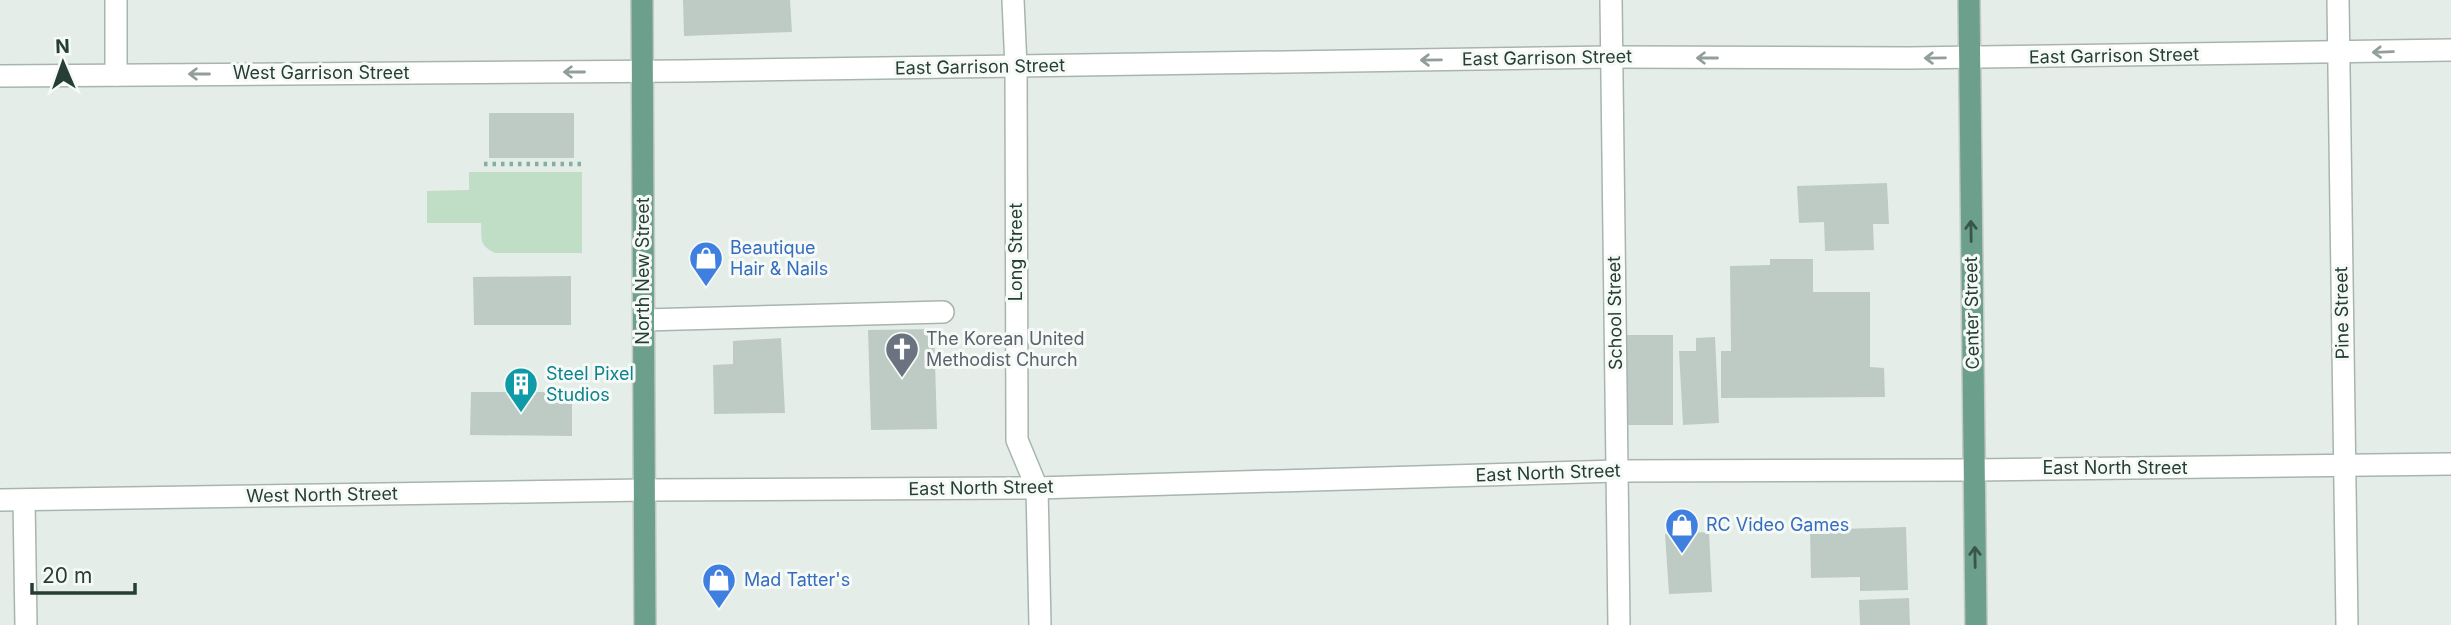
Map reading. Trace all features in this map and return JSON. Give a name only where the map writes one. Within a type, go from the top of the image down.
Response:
[{"type":"main road","name":"North New Street","points":[[642,0],[645,625]]},
{"type":"main road","name":"Center Street","points":[[1969,0],[1976,625]]},
{"type":"street","points":[[116,0],[117,75]]},
{"type":"street","name":"Long Street","points":[[1013,0],[1016,67],[1017,440],[1037,488],[1040,625]]},
{"type":"street","name":"School Street","points":[[1611,0],[1619,625]]},
{"type":"street","name":"Pine Street","points":[[2337,0],[2347,625]]},
{"type":"street","name":"East Garrison Street","points":[[642,71],[1611,57],[1970,57],[2451,50]]},
{"type":"street","name":"West Garrison Street","points":[[0,76],[642,71]]},
{"type":"street","points":[[644,320],[943,312]]},
{"type":"street","name":"East North Street","points":[[645,490],[1037,488],[1617,471],[2451,464]]},
{"type":"street","name":"West North Street","points":[[0,500],[645,490]]},
{"type":"street","points":[[24,500],[26,625]]},
{"type":"path","points":[[484,164],[582,163]]},
{"type":"green space","points":[[469,172],[582,172],[582,253],[495,253],[484,244],[481,223],[427,223],[427,191],[469,190]]},
{"type":"building","points":[[683,0],[790,0],[792,32],[684,36]]},
{"type":"building","points":[[489,113],[574,113],[574,158],[489,158]]},
{"type":"building","points":[[1887,183],[1889,224],[1873,224],[1874,250],[1825,251],[1824,222],[1799,223],[1797,186]]},
{"type":"building","points":[[1770,259],[1813,259],[1813,292],[1870,292],[1870,367],[1884,368],[1885,397],[1721,398],[1721,351],[1731,351],[1730,266],[1770,265]]},
{"type":"building","points":[[571,276],[571,325],[474,325],[473,277]]},
{"type":"building","name":"The Korean United Methodist Church","points":[[934,329],[937,429],[871,430],[868,330]]},
{"type":"building","points":[[1624,335],[1673,335],[1673,425],[1624,425]]},
{"type":"building","points":[[1715,337],[1719,423],[1683,425],[1679,351],[1696,351],[1696,338]]},
{"type":"building","points":[[781,338],[785,413],[714,414],[713,365],[733,364],[733,341]]},
{"type":"building","name":"Steel Pixel Studios","points":[[471,392],[572,392],[572,436],[470,435]]},
{"type":"building","points":[[1906,527],[1908,590],[1860,591],[1860,577],[1811,578],[1810,530]]},
{"type":"building","points":[[1709,532],[1712,592],[1669,594],[1665,534]]},
{"type":"building","points":[[1909,598],[1910,625],[1860,625],[1859,600]]},
{"type":"place","name":"Beautique Hair & Nails","points":[[706,288]]},
{"type":"place","name":"The Korean United Methodist Church","points":[[902,379]]},
{"type":"place","name":"Steel Pixel Studios","points":[[521,414]]},
{"type":"place","name":"RC Video Games","points":[[1682,555]]},
{"type":"place","name":"Mad Tatter's","points":[[719,610]]}]
